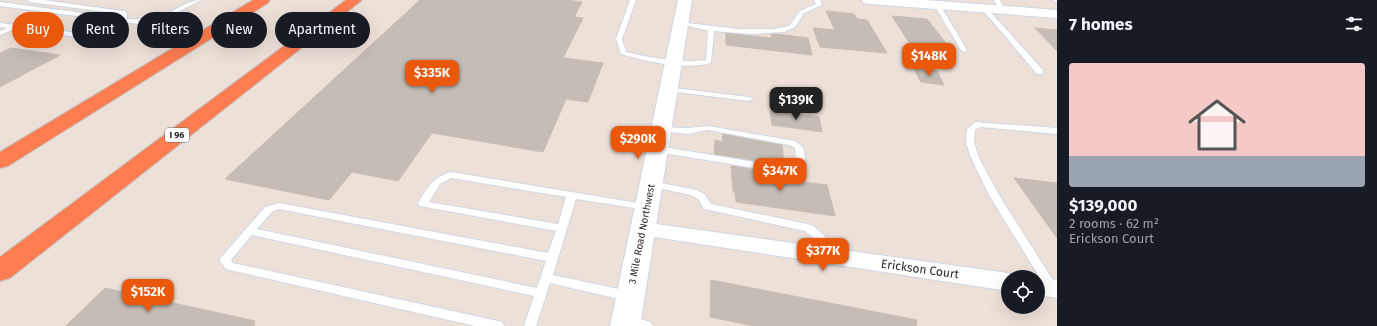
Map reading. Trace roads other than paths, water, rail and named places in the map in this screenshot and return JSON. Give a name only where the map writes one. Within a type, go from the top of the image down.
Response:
[{"type":"highway","points":[[0,161],[263,0]]},
{"type":"highway","name":"I 96","points":[[0,270],[355,0]]},
{"type":"main road","name":"3 Mile Road Northwest","points":[[625,323],[685,0]]},
{"type":"main road","points":[[878,0],[984,8],[999,5],[1057,14]]},
{"type":"street","name":"Erickson Court","points":[[642,229],[1001,281]]},
{"type":"lane","points":[[2,2],[15,0]]},
{"type":"lane","points":[[30,0],[117,12]]},
{"type":"lane","points":[[129,21],[159,19],[198,0]]},
{"type":"lane","points":[[633,0],[619,39],[623,53],[642,58],[673,62],[699,64],[709,62],[711,31],[708,28]]},
{"type":"lane","points":[[681,23],[739,32],[766,32],[790,28],[797,22],[803,12],[819,5],[817,0]]},
{"type":"lane","points":[[2,2],[72,13]]},
{"type":"lane","points":[[937,5],[964,50]]},
{"type":"lane","points":[[984,8],[1040,72]]},
{"type":"lane","points":[[0,25],[12,27]]},
{"type":"lane","points":[[0,33],[12,28]]},
{"type":"lane","points":[[668,89],[749,99]]},
{"type":"lane","points":[[1049,288],[994,195],[976,160],[970,143],[971,129],[978,124],[1057,131]]},
{"type":"lane","points":[[708,128],[792,143],[799,147],[801,164],[798,169],[785,170],[659,139],[687,131],[708,128]]},
{"type":"lane","points":[[561,228],[423,204],[438,180],[444,176],[451,175],[647,207]]},
{"type":"lane","points":[[651,184],[694,192],[702,197],[707,206],[808,228],[821,239],[829,256]]},
{"type":"lane","points":[[530,326],[572,195]]},
{"type":"lane","points":[[498,326],[226,264],[224,260],[269,209],[279,206],[552,258]]},
{"type":"lane","points":[[249,231],[540,293]]},
{"type":"lane","points":[[546,278],[630,296]]},
{"type":"lane","points":[[625,323],[647,326]]}]
